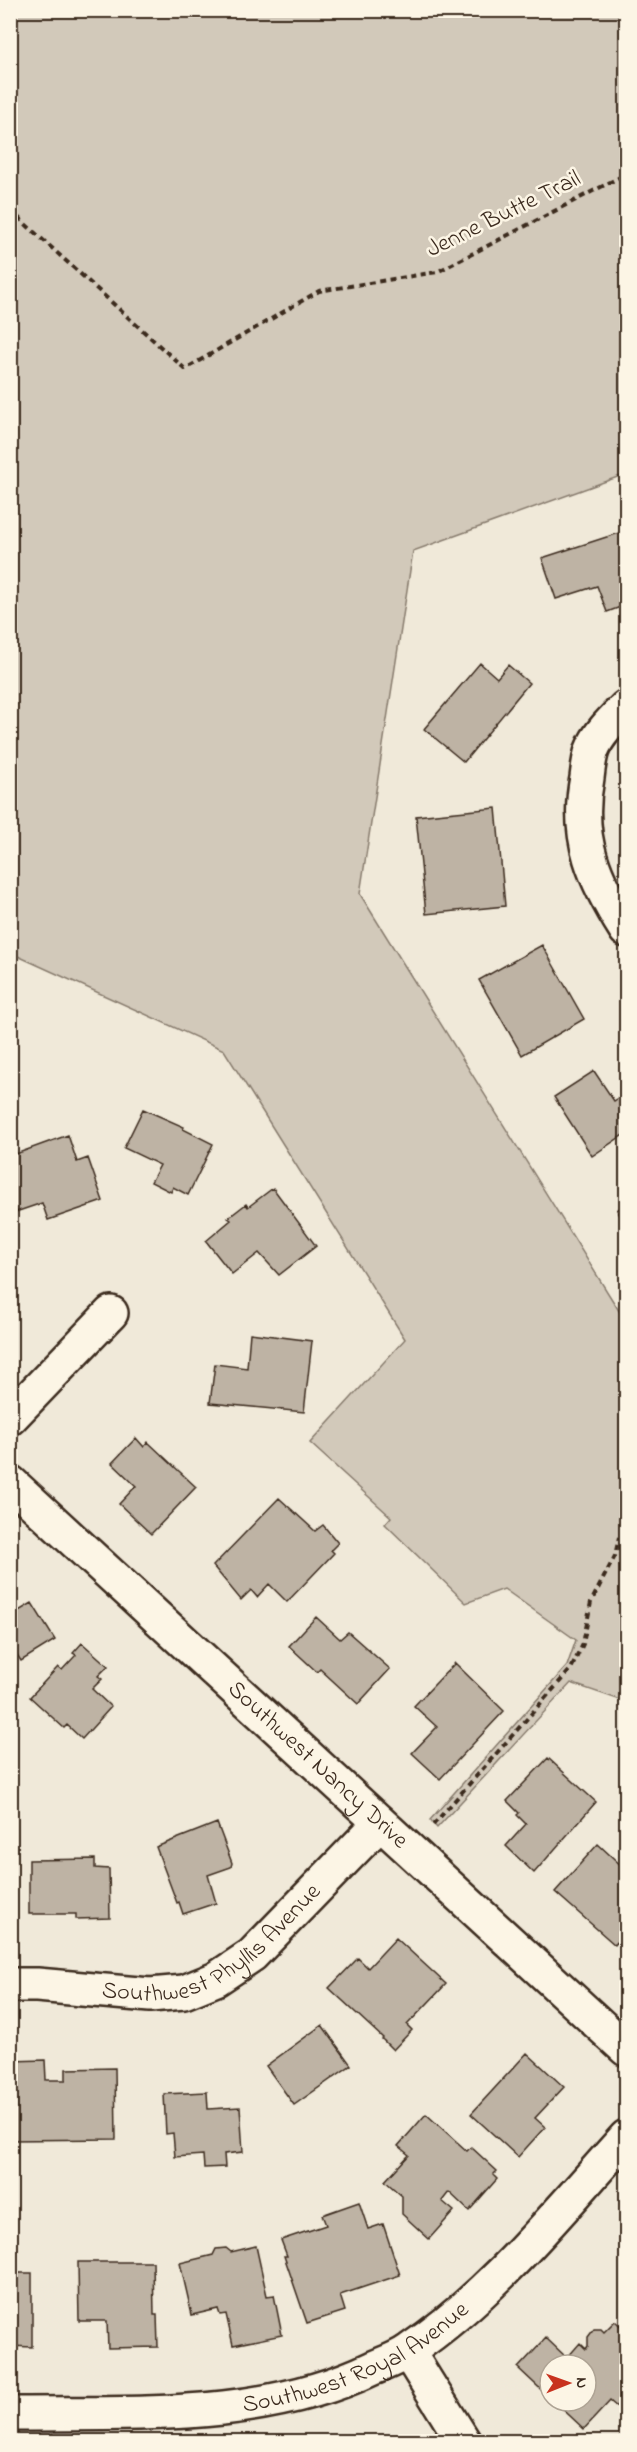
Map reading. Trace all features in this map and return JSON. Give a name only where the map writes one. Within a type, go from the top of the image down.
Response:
[{"type":"street","points":[[627,707],[610,723],[592,750],[583,798],[584,840],[596,877],[627,930]]},
{"type":"street","points":[[10,1418],[111,1313]]},
{"type":"street","name":"Southwest Nancy Drive","points":[[10,1482],[627,2049]]},
{"type":"street","name":"Southwest Phyllis Avenue","points":[[10,1985],[37,1985],[150,1995],[184,1992],[216,1979],[252,1955],[380,1822]]},
{"type":"street","name":"Southwest Royal Avenue","points":[[10,2414],[187,2411],[250,2405],[311,2392],[357,2376],[408,2352],[459,2313],[497,2279],[627,2137]]},
{"type":"street","points":[[408,2352],[464,2442]]},
{"type":"path","name":"Jenne Butte Trail","points":[[10,210],[185,369],[318,291],[437,272],[627,174]]},
{"type":"path","points":[[411,1851],[571,1669],[583,1644],[591,1602],[615,1556],[619,1538]]},
{"type":"shaded area","points":[[11,10],[626,11],[626,474],[413,551],[360,894],[626,1322],[626,1702],[571,1683],[437,1828],[430,1820],[567,1666],[576,1640],[504,1589],[466,1603],[385,1524],[391,1517],[310,1443],[405,1339],[224,1050],[11,953]]},
{"type":"building","points":[[622,532],[626,548],[626,605],[607,612],[597,586],[556,599],[542,558]]},
{"type":"building","points":[[480,663],[497,678],[508,665],[529,683],[464,762],[424,729]]},
{"type":"building","points":[[496,808],[505,906],[426,914],[416,816]]},
{"type":"building","points":[[542,945],[584,1019],[522,1055],[479,980]]},
{"type":"building","points":[[594,1071],[614,1101],[626,1093],[626,1133],[592,1156],[554,1097]]},
{"type":"building","points":[[143,1109],[184,1127],[183,1129],[213,1144],[188,1195],[173,1187],[171,1192],[151,1182],[160,1165],[124,1148]]},
{"type":"building","points":[[68,1135],[77,1162],[88,1158],[103,1201],[48,1220],[42,1203],[10,1214],[10,1156]]},
{"type":"building","points":[[273,1188],[316,1246],[279,1275],[259,1253],[232,1274],[206,1241],[231,1220],[228,1218],[246,1204],[248,1207]]},
{"type":"building","points":[[626,1204],[626,1226],[617,1210]]},
{"type":"building","points":[[250,1333],[312,1341],[304,1412],[210,1403],[215,1364],[247,1368]]},
{"type":"building","points":[[136,1438],[144,1447],[148,1442],[196,1487],[151,1534],[119,1504],[136,1486],[112,1463]]},
{"type":"building","points":[[279,1498],[315,1531],[323,1525],[338,1543],[331,1550],[334,1553],[287,1602],[269,1584],[257,1597],[251,1590],[241,1600],[213,1566]]},
{"type":"building","points":[[10,1602],[17,1612],[32,1603],[55,1640],[21,1661],[12,1647],[10,1648]]},
{"type":"building","points":[[316,1617],[340,1639],[348,1632],[390,1669],[358,1704],[320,1669],[317,1672],[289,1646]]},
{"type":"building","points":[[82,1643],[108,1666],[98,1676],[102,1679],[92,1689],[111,1707],[82,1739],[67,1725],[64,1728],[30,1697],[58,1667],[62,1670],[76,1655],[73,1653]]},
{"type":"building","points":[[455,1663],[504,1711],[440,1779],[412,1753],[437,1727],[414,1706]]},
{"type":"building","points":[[548,1758],[596,1802],[534,1873],[506,1846],[526,1824],[507,1801]]},
{"type":"building","points":[[217,1823],[232,1863],[231,1867],[208,1875],[216,1903],[183,1914],[156,1847]]},
{"type":"building","points":[[598,1844],[624,1868],[621,1871],[626,1876],[626,1930],[615,1945],[555,1892]]},
{"type":"building","points":[[95,1859],[95,1868],[109,1869],[110,1918],[76,1919],[76,1914],[29,1914],[29,1860]]},
{"type":"building","points":[[396,1938],[446,1984],[407,2025],[412,2030],[393,2050],[329,1988],[358,1958],[368,1968]]},
{"type":"building","points":[[322,2025],[351,2065],[294,2105],[266,2066]]},
{"type":"building","points":[[527,2053],[564,2087],[535,2118],[545,2127],[518,2157],[471,2114]]},
{"type":"building","points":[[45,2060],[46,2080],[66,2080],[66,2069],[115,2068],[116,2139],[10,2140],[10,2061]]},
{"type":"building","points":[[207,2092],[208,2109],[240,2107],[243,2152],[224,2154],[225,2167],[204,2168],[203,2155],[175,2157],[173,2133],[166,2134],[164,2094]]},
{"type":"building","points":[[426,2114],[467,2151],[471,2147],[497,2171],[493,2175],[497,2179],[469,2211],[449,2192],[442,2201],[454,2211],[429,2239],[402,2214],[402,2196],[385,2181],[409,2155],[398,2146]]},
{"type":"building","points":[[359,2202],[368,2229],[383,2224],[400,2275],[340,2295],[345,2311],[307,2323],[284,2256],[287,2256],[281,2240],[326,2225],[322,2215]]},
{"type":"building","points":[[256,2246],[267,2296],[274,2295],[282,2335],[233,2345],[226,2314],[220,2315],[218,2309],[192,2315],[180,2263],[213,2255],[216,2249],[226,2248],[231,2252]]},
{"type":"building","points":[[78,2262],[153,2262],[154,2315],[157,2315],[158,2347],[108,2348],[107,2321],[79,2321]]},
{"type":"building","points":[[10,2273],[32,2273],[32,2347],[10,2346]]},
{"type":"building","points":[[615,2321],[626,2331],[626,2402],[619,2409],[610,2401],[584,2429],[567,2413],[598,2413],[598,2353],[571,2353],[580,2343],[586,2349],[588,2337],[594,2329],[601,2329],[604,2332]]},
{"type":"building","points":[[546,2338],[562,2353],[538,2353],[538,2387],[518,2368]]}]
